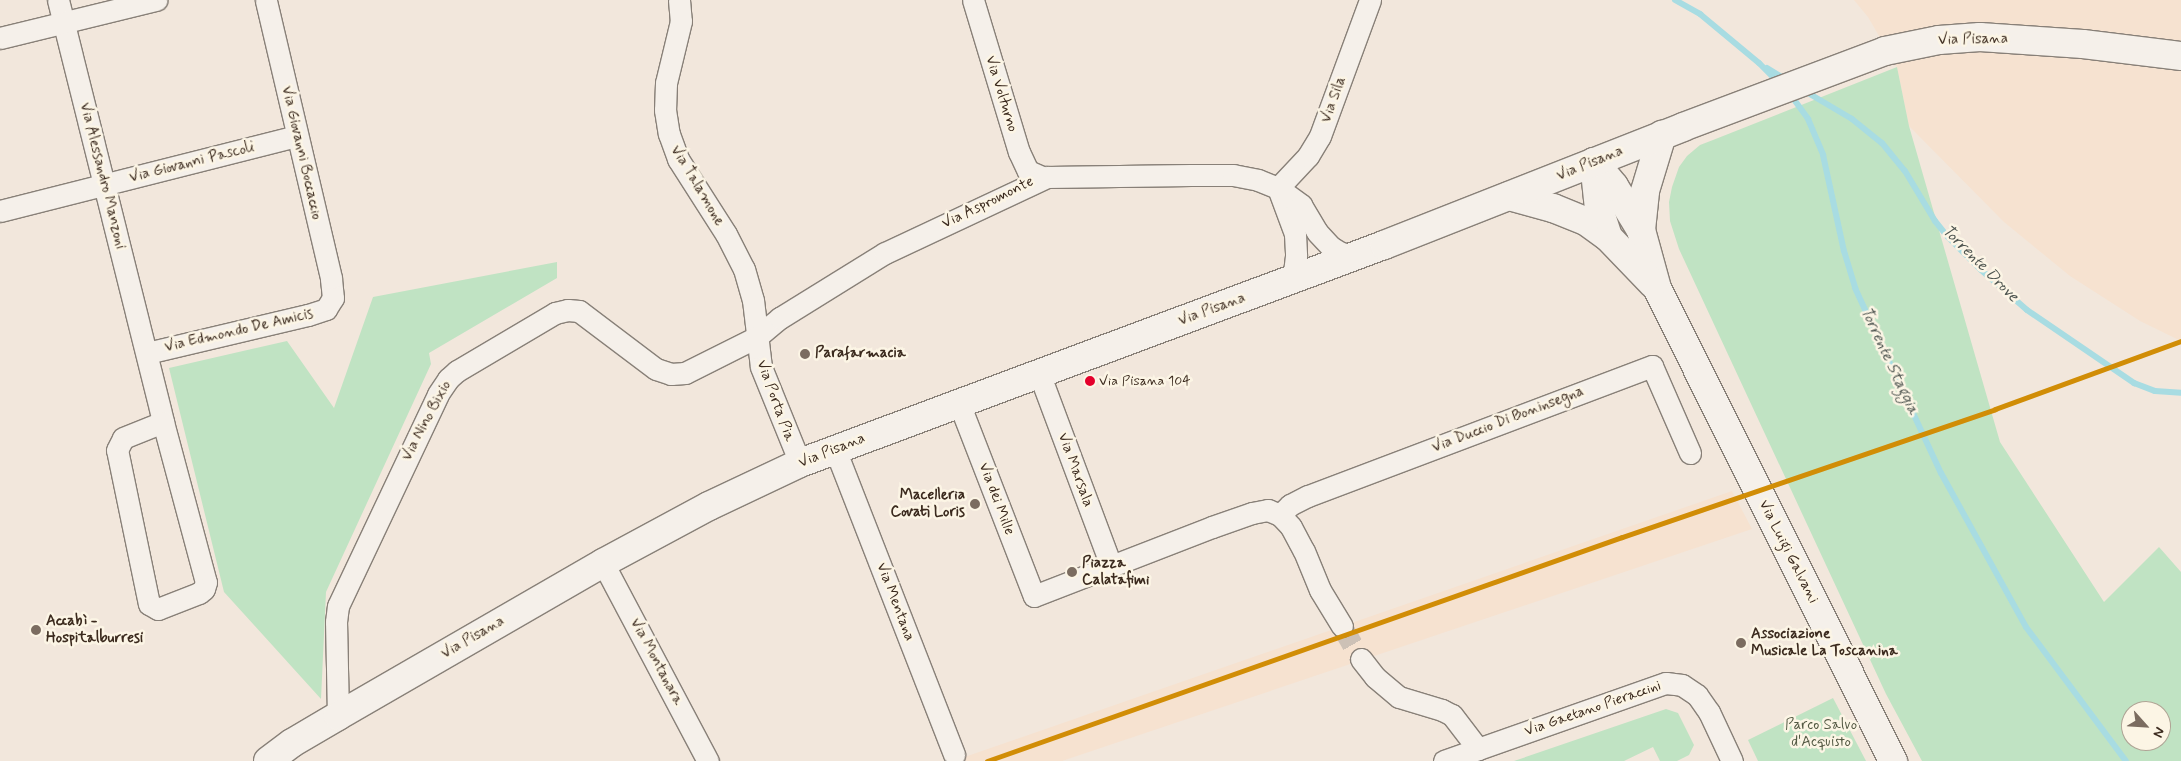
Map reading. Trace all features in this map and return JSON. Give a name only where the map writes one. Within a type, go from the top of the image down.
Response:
[{"type":"main road","name":"Via Pisana","points":[[268,761],[294,752],[338,716],[603,563],[709,506],[800,463],[835,448],[1293,280],[1673,131],[1885,51],[1933,40],[1980,38],[2068,42],[2181,56]]},
{"type":"main road","name":"Via Luigi Galvani","points":[[1641,230],[1646,191],[1673,131]]},
{"type":"main road","name":"Via Luigi Galvani","points":[[1594,162],[1614,186],[1641,230],[1657,288],[1893,761]]},
{"type":"main road","name":"Via Luigi Galvani","points":[[1594,162],[1599,208],[1608,237]]},
{"type":"main road","name":"Via Luigi Galvani","points":[[1509,196],[1572,215],[1587,222],[1608,237],[1657,288]]},
{"type":"main road","name":"Via Pisana","points":[[253,761],[294,752]]},
{"type":"street","name":"Via Alessandro Manzoni","points":[[58,0],[163,422],[206,582],[204,588],[199,593],[158,609],[150,604],[116,450],[123,438],[163,422]]},
{"type":"street","points":[[0,38],[156,0]]},
{"type":"street","name":"Via Giovanni Boccaccio","points":[[266,0],[331,278],[333,294],[330,305]]},
{"type":"street","name":"Via Talamone","points":[[679,0],[681,21],[666,82],[665,110],[669,134],[682,167],[740,260],[753,300],[757,337]]},
{"type":"street","name":"Via Volturno","points":[[973,0],[1019,152],[1028,171],[1042,177]]},
{"type":"street","name":"Via Sila","points":[[1278,188],[1308,156],[1320,136],[1370,0]]},
{"type":"street","name":"Via Giovanni Pascoli","points":[[0,211],[297,136]]},
{"type":"street","name":"Via Aspromonte","points":[[757,337],[774,322],[863,265],[1042,177],[1233,176],[1258,180],[1278,188],[1301,206],[1326,243],[1341,253],[1356,256]]},
{"type":"street","points":[[1278,188],[1295,234],[1296,256],[1293,280]]},
{"type":"street","name":"Via Edmondo De Amicis","points":[[147,353],[308,315],[323,310],[330,305]]},
{"type":"street","name":"Via Nino Bixio","points":[[338,716],[336,622],[338,606],[425,421],[443,386],[452,375],[548,317],[568,310],[579,312],[590,318],[646,362],[671,374],[695,369],[757,337]]},
{"type":"street","name":"Via Porta Pia","points":[[757,337],[764,375],[800,463]]},
{"type":"street","name":"Via Duccio Di Boninsegna","points":[[1280,515],[1290,505],[1308,496],[1652,366],[1690,453]]},
{"type":"street","name":"Via Marsala","points":[[1039,373],[1110,566]]},
{"type":"street","name":"Via dei Mille","points":[[959,403],[1034,596],[1110,566]]},
{"type":"street","name":"Via Mentana","points":[[835,448],[954,755]]},
{"type":"street","points":[[1110,566],[1259,511],[1268,510],[1280,515],[1295,534],[1320,590],[1342,626]]},
{"type":"street","name":"Via Montanara","points":[[603,563],[708,761]]},
{"type":"street","points":[[1361,659],[1375,677],[1399,697],[1442,710],[1452,715],[1478,749]]},
{"type":"street","name":"Via Gaetano Pieraccini","points":[[1444,761],[1654,686],[1671,683],[1687,687],[1697,694],[1709,712],[1725,759]]},
{"type":"shaded area","points":[[1854,0],[2181,0],[2181,341],[2140,321],[2070,276],[2004,222],[1909,126],[1897,67],[1868,17]]},
{"type":"shaded area","points":[[1732,491],[1752,529],[1062,761],[953,761]]},
{"type":"green space","points":[[1897,67],[1909,126],[2000,442],[2104,602],[2159,547],[2181,572],[2181,761],[1922,761],[1886,694],[1679,249],[1670,221],[1669,202],[1672,187],[1679,167],[1687,156],[1700,145]]},
{"type":"green space","points":[[557,262],[557,278],[429,353],[431,364],[326,592],[321,699],[224,592],[169,368],[287,341],[334,408],[373,297]]},
{"type":"green space","name":"Parco Salvo d'Acquisto","points":[[1833,698],[1866,761],[1758,761],[1748,740]]},
{"type":"green space","points":[[1666,709],[1678,713],[1694,745],[1689,755],[1677,761],[1660,761],[1653,747],[1624,761],[1514,761]]},
{"type":"waterway","name":"Torrente Staggia","points":[[1675,0],[1700,14],[1759,63],[1779,83]]},
{"type":"waterway","name":"Torrente Drove","points":[[1767,68],[1786,80]]},
{"type":"waterway","name":"Torrente Drove","points":[[1803,90],[1852,119],[1882,143],[1905,171],[1935,221],[1947,236],[1980,269],[2027,310],[2134,383],[2155,391],[2181,393]]},
{"type":"waterway","name":"Torrente Staggia","points":[[1790,94],[1808,119],[1823,155],[1844,251],[1855,288],[1941,473],[2026,627],[2126,761]]},
{"type":"tunnel","points":[[1342,626],[1361,659]]},
{"type":"transit line","points":[[987,761],[1622,537],[1995,409],[2181,341]]},
{"type":"place","name":"Parafarmacia","points":[[805,354]]},
{"type":"place","name":"Via Pisana 104","points":[[1090,381]]},
{"type":"place","name":"Macelleria Covati Loris","points":[[975,504]]},
{"type":"place","name":"Piazza Calatafimi","points":[[1072,572]]},
{"type":"place","name":"Accabì - Hospitalburresi","points":[[36,630]]},
{"type":"place","name":"Associazione Musicale La Toscanina","points":[[1741,643]]}]
